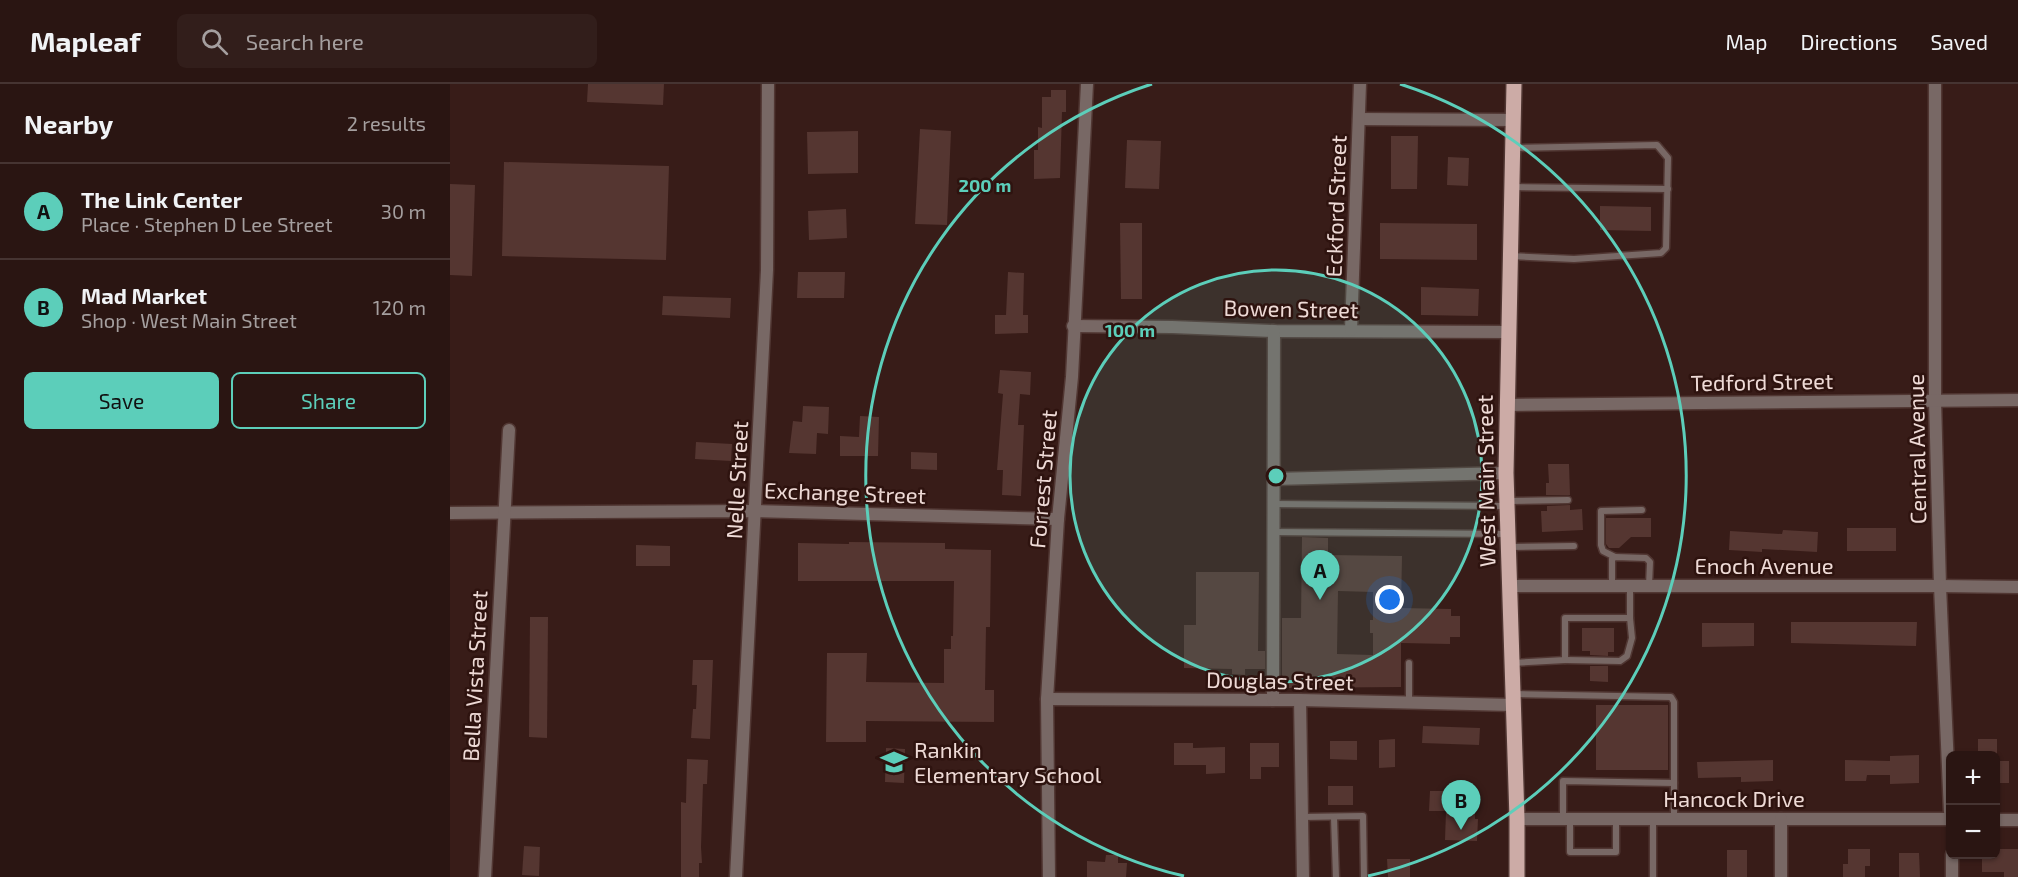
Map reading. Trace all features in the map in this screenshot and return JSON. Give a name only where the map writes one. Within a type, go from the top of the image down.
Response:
[{"type":"main road","name":"West Main Street","points":[[1514,84],[1506,473],[1517,819],[1516,877]]},
{"type":"street","name":"Nelle Street","points":[[736,877],[767,270],[768,84]]},
{"type":"street","name":"Forrest Street","points":[[1049,877],[1047,699],[1059,519],[1072,377],[1087,84]]},
{"type":"street","name":"Eckford Street","points":[[1351,330],[1360,84]]},
{"type":"street","name":"Central Avenue","points":[[1935,84],[1935,400],[1950,805]]},
{"type":"street","points":[[1359,118],[1513,120]]},
{"type":"street","name":"Bowen Street","points":[[1074,326],[1274,331],[1508,332]]},
{"type":"street","points":[[1273,700],[1274,331]]},
{"type":"street","name":"Tedford Street","points":[[1506,405],[2018,400]]},
{"type":"street","name":"Bella Vista Street","points":[[484,877],[509,430]]},
{"type":"street","points":[[1274,479],[1506,473]]},
{"type":"street","name":"Exchange Street","points":[[450,513],[755,511],[1059,519]]},
{"type":"street","name":"Enoch Avenue","points":[[1509,586],[1940,585],[2018,587]]},
{"type":"street","name":"Douglas Street","points":[[1047,699],[1409,703],[1513,699]]},
{"type":"street","points":[[1300,700],[1303,877]]},
{"type":"street","name":"Hancock Drive","points":[[1517,819],[1946,819]]},
{"type":"street","points":[[1781,819],[1781,877]]},
{"type":"street","points":[[2000,820],[2018,820]]},
{"type":"street","points":[[1952,859],[1952,877]]},
{"type":"lane","points":[[1510,256],[1574,259],[1661,253],[1666,248],[1668,189],[1668,158],[1657,145],[1512,148]]},
{"type":"lane","points":[[1511,187],[1668,189]]},
{"type":"lane","points":[[1274,504],[1507,504],[1568,500]]},
{"type":"lane","points":[[1641,510],[1601,511],[1600,545],[1603,551],[1615,557],[1646,558],[1650,562],[1649,586]]},
{"type":"lane","points":[[1274,532],[1508,541],[1574,546]]},
{"type":"lane","points":[[1612,586],[1612,559],[1615,557]]},
{"type":"lane","points":[[1511,663],[1565,660],[1620,661],[1627,656],[1632,638],[1630,586]]},
{"type":"lane","points":[[1565,660],[1565,618],[1630,618]]},
{"type":"lane","points":[[1409,663],[1409,703]]},
{"type":"lane","points":[[1513,699],[1671,697],[1674,702],[1674,819]]},
{"type":"lane","points":[[1616,819],[1616,852],[1570,852],[1563,781],[1674,783]]},
{"type":"lane","points":[[1302,817],[1363,816],[1364,877]]},
{"type":"lane","points":[[1334,818],[1335,877]]},
{"type":"lane","points":[[1653,819],[1653,877]]},
{"type":"building","points":[[588,84],[664,84],[663,105],[587,102]]},
{"type":"building","points":[[1051,90],[1066,90],[1066,112],[1062,112],[1060,178],[1034,179],[1034,150],[1038,150],[1038,127],[1042,128],[1042,97],[1051,97]]},
{"type":"building","points":[[920,129],[951,131],[947,225],[915,224]]},
{"type":"building","points":[[858,131],[858,173],[808,174],[807,132]]},
{"type":"building","points":[[1391,136],[1418,136],[1417,189],[1391,189]]},
{"type":"building","points":[[1127,140],[1161,141],[1159,189],[1125,188]]},
{"type":"building","points":[[1448,157],[1469,158],[1468,186],[1447,185]]},
{"type":"building","points":[[504,162],[669,166],[666,260],[502,256]]},
{"type":"building","points":[[450,184],[475,185],[472,276],[450,275]]},
{"type":"building","points":[[1600,206],[1651,207],[1651,231],[1600,230]]},
{"type":"building","points":[[846,209],[847,238],[809,240],[808,211]]},
{"type":"building","points":[[1120,223],[1142,223],[1142,299],[1121,299]]},
{"type":"building","points":[[1380,223],[1477,224],[1477,260],[1380,259]]},
{"type":"building","points":[[798,272],[845,272],[844,298],[797,298]]},
{"type":"building","points":[[1008,272],[1024,273],[1023,315],[1028,315],[1028,333],[995,334],[995,315],[1006,315]]},
{"type":"building","points":[[1421,287],[1479,289],[1478,316],[1421,315]]},
{"type":"building","points":[[663,296],[731,298],[730,318],[662,315]]},
{"type":"building","points":[[1000,370],[1031,372],[1030,395],[1020,394],[1018,425],[1024,425],[1021,496],[1002,495],[1003,470],[997,470],[1003,394],[998,393]]},
{"type":"building","points":[[803,406],[829,407],[828,434],[817,433],[816,454],[789,453],[793,421],[802,422]]},
{"type":"building","points":[[860,416],[879,417],[878,456],[840,456],[840,436],[859,437]]},
{"type":"building","points":[[696,442],[732,444],[731,461],[695,459]]},
{"type":"building","points":[[911,452],[937,453],[937,470],[911,469]]},
{"type":"building","points":[[1548,464],[1569,464],[1570,495],[1546,495],[1546,483],[1549,483]]},
{"type":"building","points":[[1570,505],[1570,510],[1582,509],[1583,530],[1542,532],[1541,511],[1547,511],[1547,506]]},
{"type":"building","points":[[1606,518],[1651,518],[1651,537],[1631,537],[1619,548],[1609,548],[1606,544]]},
{"type":"building","points":[[1847,528],[1896,528],[1896,551],[1847,551]]},
{"type":"building","points":[[1783,530],[1818,532],[1817,552],[1729,550],[1730,531],[1782,534]]},
{"type":"building","points":[[1302,537],[1328,538],[1328,555],[1402,556],[1401,608],[1451,609],[1451,616],[1460,616],[1460,637],[1450,637],[1450,644],[1401,643],[1401,687],[1282,688],[1282,618],[1301,618]],"holes":[[[1338,591],[1373,592],[1373,620],[1370,620],[1370,633],[1373,633],[1373,655],[1337,654]]]},
{"type":"building","points":[[849,542],[945,543],[945,549],[991,550],[990,627],[986,627],[985,690],[994,690],[994,722],[866,721],[866,742],[826,742],[827,653],[867,653],[866,682],[944,683],[944,649],[951,649],[951,636],[953,636],[954,581],[798,581],[798,543],[849,544]]},
{"type":"building","points":[[636,545],[670,546],[670,566],[636,566]]},
{"type":"building","points":[[1196,572],[1259,572],[1258,651],[1265,651],[1265,669],[1245,669],[1245,675],[1232,674],[1232,669],[1184,668],[1184,625],[1196,625]]},
{"type":"building","points":[[530,617],[548,617],[547,738],[529,737]]},
{"type":"building","points":[[1791,622],[1917,622],[1916,646],[1791,643]]},
{"type":"building","points":[[1702,623],[1754,623],[1754,646],[1702,647]]},
{"type":"building","points":[[1582,628],[1614,628],[1614,652],[1608,652],[1608,656],[1590,655],[1590,651],[1582,651]]},
{"type":"building","points":[[693,660],[713,660],[710,739],[691,738],[697,685],[692,685]]},
{"type":"building","points":[[1590,666],[1608,666],[1608,682],[1590,681]]},
{"type":"building","points":[[1596,705],[1668,705],[1668,770],[1596,770]]},
{"type":"building","points":[[1423,726],[1480,728],[1479,745],[1422,743]]},
{"type":"building","points":[[1395,739],[1395,767],[1379,768],[1379,740]]},
{"type":"building","points":[[1978,739],[1997,739],[1997,751],[1978,751]]},
{"type":"building","points":[[1330,741],[1357,741],[1357,760],[1330,759]]},
{"type":"building","points":[[1174,743],[1193,743],[1193,748],[1225,747],[1225,773],[1206,774],[1206,765],[1174,765]]},
{"type":"building","points":[[1250,743],[1279,743],[1279,767],[1261,767],[1261,779],[1250,779]]},
{"type":"building","points":[[886,748],[905,749],[904,783],[885,782]]},
{"type":"building","points":[[1919,755],[1919,783],[1890,784],[1890,775],[1867,775],[1866,781],[1845,781],[1845,760],[1890,761],[1890,756]]},
{"type":"building","points":[[687,759],[708,760],[707,784],[703,784],[702,863],[699,863],[699,877],[681,877],[681,802],[686,803]]},
{"type":"building","points":[[1773,760],[1773,781],[1741,782],[1741,777],[1698,778],[1697,762]]},
{"type":"building","points":[[2000,761],[2009,761],[2009,783],[2000,783]]},
{"type":"building","points":[[1328,786],[1353,786],[1353,805],[1328,805]]},
{"type":"building","points":[[1430,791],[1474,791],[1475,819],[1478,819],[1477,841],[1445,840],[1446,811],[1429,811]]},
{"type":"building","points":[[524,846],[540,847],[539,876],[522,875]]},
{"type":"building","points":[[1848,849],[1870,849],[1870,866],[1865,866],[1865,877],[1843,877],[1843,864],[1848,864]]},
{"type":"building","points":[[2000,849],[2018,849],[2018,877],[2004,877],[2004,872],[1982,872],[1982,859],[2000,859]]},
{"type":"building","points":[[1727,850],[1747,850],[1747,877],[1727,877]]},
{"type":"building","points":[[1899,853],[1919,853],[1920,877],[1899,877]]},
{"type":"building","points":[[1106,855],[1118,855],[1118,863],[1127,863],[1126,877],[1087,877],[1087,861],[1105,862]]},
{"type":"building","points":[[1387,859],[1410,859],[1410,877],[1388,877]]},
{"type":"place","name":"The Link Center","points":[[1320,600]]},
{"type":"place","name":"Rankin Elementary School","points":[[894,762]]},
{"type":"place","name":"Mad Market","points":[[1461,830]]}]
